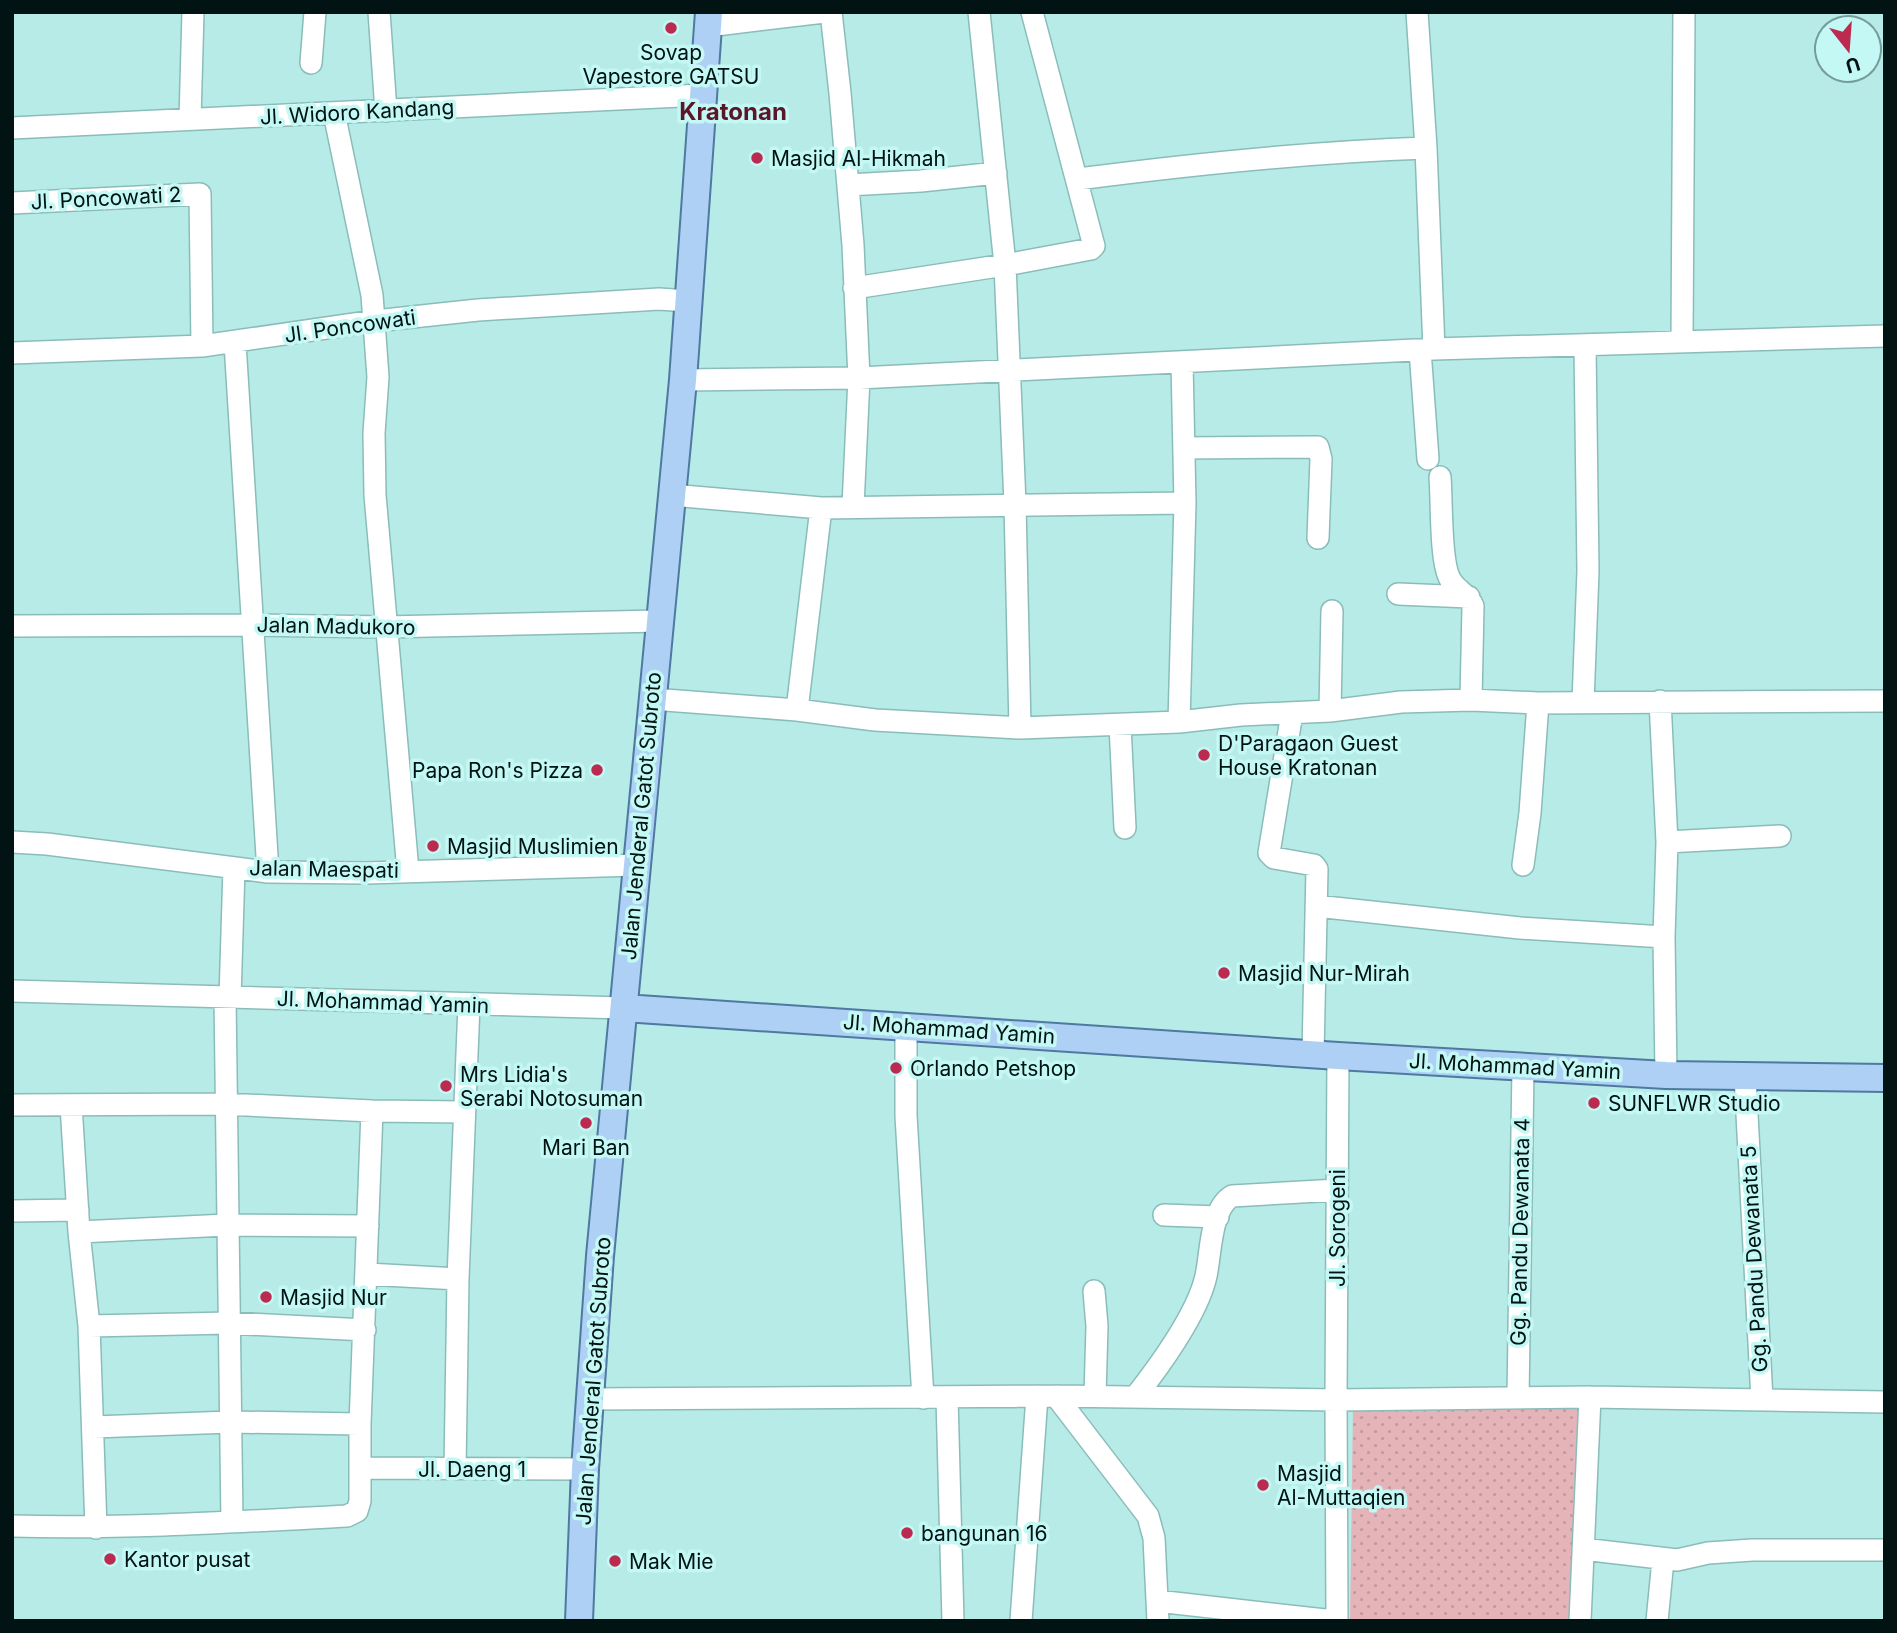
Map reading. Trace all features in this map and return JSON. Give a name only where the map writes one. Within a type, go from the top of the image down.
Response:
[{"type":"main road","name":"Jalan Jenderal Gatot Subroto","points":[[579,1621],[590,1399],[683,380],[708,19]]},
{"type":"main road","name":"Jl. Mohammad Yamin","points":[[624,1008],[1666,1075],[1885,1078]]},
{"type":"street","points":[[190,119],[193,12]]},
{"type":"street","points":[[311,63],[315,12],[324,12]]},
{"type":"street","points":[[379,12],[386,111]]},
{"type":"street","points":[[708,19],[824,12]]},
{"type":"street","points":[[831,12],[848,186],[859,377],[853,506]]},
{"type":"street","points":[[979,12],[1005,265],[1015,504],[1020,728]]},
{"type":"street","points":[[854,288],[1005,265],[1093,247],[1095,243],[1032,12]]},
{"type":"street","points":[[1417,12],[1426,148],[1427,350],[1434,468],[1447,574],[1459,591],[1469,597],[1473,606],[1471,700]]},
{"type":"street","points":[[1682,342],[1684,12]]},
{"type":"street","name":"Jl. Widoro Kandang","points":[[12,128],[702,95]]},
{"type":"street","points":[[334,113],[368,269],[375,321],[375,495],[408,871]]},
{"type":"street","points":[[1078,179],[1283,155],[1426,148]]},
{"type":"street","points":[[848,186],[996,173]]},
{"type":"street","name":"Jl. Poncowati 2","points":[[12,203],[200,194],[202,346]]},
{"type":"street","name":"Jl. Poncowati","points":[[12,353],[202,346],[375,321],[520,307],[659,299],[688,301]]},
{"type":"street","points":[[683,380],[859,377],[1427,350],[1885,336]]},
{"type":"street","points":[[235,343],[268,872]]},
{"type":"street","points":[[1583,702],[1588,571],[1586,346]]},
{"type":"street","points":[[1179,722],[1185,503],[1182,363]]},
{"type":"street","points":[[1184,448],[1318,447],[1321,459],[1318,538]]},
{"type":"street","points":[[671,495],[821,508],[1185,503]]},
{"type":"street","points":[[797,710],[821,508]]},
{"type":"street","points":[[1398,594],[1469,597]]},
{"type":"street","points":[[1330,711],[1332,611]]},
{"type":"street","name":"Jalan Madukoro","points":[[12,626],[386,627],[659,621]]},
{"type":"street","points":[[652,699],[797,710],[875,720],[1020,728],[1179,722],[1330,711],[1401,702],[1885,701]]},
{"type":"street","points":[[1660,701],[1667,842],[1664,937],[1666,1075]]},
{"type":"street","points":[[1524,865],[1531,813],[1538,702]]},
{"type":"street","name":"Jl. Sorogeni","points":[[1292,713],[1269,853],[1274,858],[1315,866],[1337,1190],[1335,1621]]},
{"type":"street","points":[[1120,725],[1125,828]]},
{"type":"street","points":[[1667,842],[1780,836]]},
{"type":"street","name":"Jalan Maespati","points":[[12,842],[268,872],[325,874],[637,865]]},
{"type":"street","points":[[232,1522],[225,1104],[234,868]]},
{"type":"street","points":[[1316,906],[1520,928],[1664,937]]},
{"type":"street","name":"Jl. Mohammad Yamin","points":[[12,991],[624,1008]]},
{"type":"street","points":[[455,1469],[458,1279],[469,1004]]},
{"type":"street","points":[[906,1027],[906,1116],[923,1398]]},
{"type":"street","name":"Gg. Pandu Dewanata 4","points":[[1518,1398],[1522,1066]]},
{"type":"street","name":"Gg. Pandu Dewanata 5","points":[[1745,1076],[1762,1400]]},
{"type":"street","points":[[71,1104],[79,1232],[89,1326],[96,1528]]},
{"type":"street","points":[[12,1105],[225,1104],[464,1112]]},
{"type":"street","points":[[12,1526],[96,1528],[353,1514],[360,1501],[360,1424],[372,1111]]},
{"type":"street","points":[[1135,1397],[1170,1350],[1204,1284],[1217,1217],[1225,1201],[1232,1196],[1337,1190]]},
{"type":"street","points":[[12,1211],[78,1210]]},
{"type":"street","points":[[1164,1215],[1217,1217]]},
{"type":"street","points":[[79,1232],[227,1225],[368,1226]]},
{"type":"street","points":[[367,1274],[458,1279]]},
{"type":"street","points":[[1094,1291],[1097,1326],[1095,1396]]},
{"type":"street","points":[[89,1326],[229,1324],[365,1330]]},
{"type":"street","points":[[1046,1396],[1148,1516],[1154,1538],[1158,1611],[1335,1621]]},
{"type":"street","points":[[1021,1621],[1046,1396]]},
{"type":"street","points":[[590,1399],[1095,1396],[1336,1400],[1590,1397],[1885,1402]]},
{"type":"street","points":[[1580,1621],[1590,1397]]},
{"type":"street","points":[[947,1398],[953,1621]]},
{"type":"street","points":[[94,1427],[230,1422],[360,1424]]},
{"type":"street","name":"Jl. Daeng 1","points":[[360,1468],[585,1469]]},
{"type":"street","points":[[1583,1549],[1663,1560],[1752,1550],[1885,1550]]},
{"type":"street","points":[[1657,1621],[1663,1560]]},
{"type":"shaded area","points":[[1582,1405],[1570,1621],[1350,1621],[1353,1407]]},
{"type":"place","name":"Sovap Vapestore GATSU","points":[[671,28]]},
{"type":"place","name":"Masjid Al-Hikmah","points":[[757,158]]},
{"type":"place","name":"D'Paragaon Guest House Kratonan","points":[[1204,755]]},
{"type":"place","name":"Papa Ron's Pizza","points":[[597,770]]},
{"type":"place","name":"Masjid Muslimien","points":[[433,846]]},
{"type":"place","name":"Masjid Nur-Mirah","points":[[1224,973]]},
{"type":"place","name":"Orlando Petshop","points":[[896,1068]]},
{"type":"place","name":"Mrs Lidia's Serabi Notosuman","points":[[446,1086]]},
{"type":"place","name":"SUNFLWR Studio","points":[[1594,1103]]},
{"type":"place","name":"Mari Ban","points":[[586,1123]]},
{"type":"place","name":"Masjid Nur","points":[[266,1297]]},
{"type":"place","name":"Masjid Al-Muttaqien","points":[[1263,1485]]},
{"type":"place","name":"bangunan 16","points":[[907,1533]]},
{"type":"place","name":"Kantor pusat","points":[[110,1559]]},
{"type":"place","name":"Mak Mie","points":[[615,1561]]},
{"type":"district","name":"Kratonan","points":[[733,111]]}]
